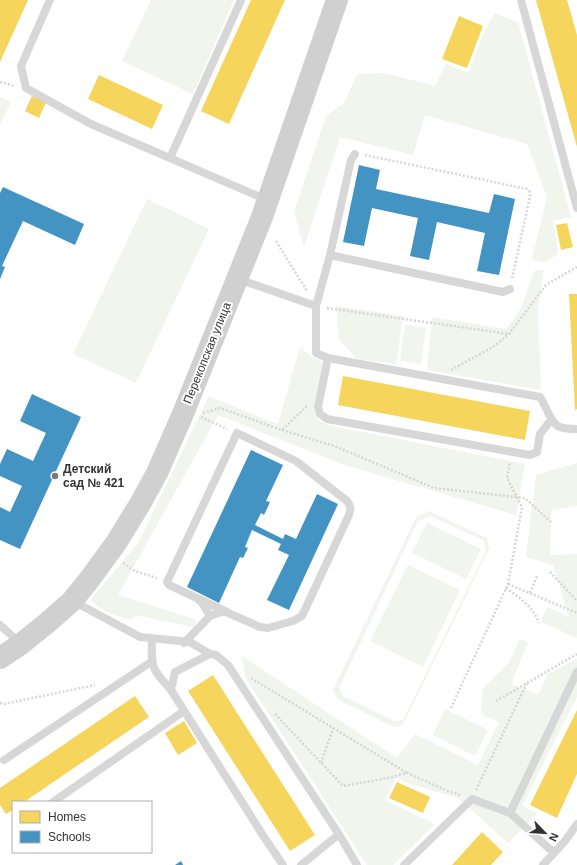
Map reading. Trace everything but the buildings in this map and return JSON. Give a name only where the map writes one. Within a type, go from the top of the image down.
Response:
[{"type":"street","name":"Перекопская улица","points":[[0,658],[21,644],[72,601],[116,543],[157,473],[182,416],[268,201],[336,0]]},
{"type":"lane","points":[[50,0],[20,66],[26,88],[92,124],[268,201]]},
{"type":"lane","points":[[170,158],[240,0]]},
{"type":"lane","points":[[521,0],[577,208]]},
{"type":"lane","points":[[355,154],[351,160],[330,255],[316,306],[316,353],[328,358],[540,397],[548,410],[551,420],[559,427],[577,430]]},
{"type":"lane","points":[[330,255],[503,292],[510,290]]},
{"type":"lane","points":[[237,279],[316,306]]},
{"type":"lane","points":[[328,358],[318,407],[320,414],[327,419],[530,455],[537,452],[540,434],[551,420]]},
{"type":"lane","points":[[236,434],[296,461],[347,501],[350,505],[351,509],[304,611],[298,619],[268,628],[260,627],[170,585],[167,581],[236,434]]},
{"type":"lane","points":[[194,596],[202,603],[210,616]]},
{"type":"lane","points":[[72,601],[140,637],[184,643],[190,642],[210,654],[216,655],[228,664],[340,836],[357,865]]},
{"type":"lane","points":[[184,643],[210,616],[221,612],[230,613]]},
{"type":"lane","points":[[0,625],[21,644]]},
{"type":"lane","points":[[152,638],[151,662],[157,675],[170,690],[264,837],[284,865]]},
{"type":"lane","points":[[170,690],[175,672],[210,654]]},
{"type":"lane","points":[[4,760],[151,662]]},
{"type":"lane","points":[[510,813],[577,672]]},
{"type":"lane","points":[[54,801],[184,711]]},
{"type":"lane","points":[[404,865],[472,799],[510,813],[554,854]]},
{"type":"lane","points":[[543,865],[554,854],[577,824]]},
{"type":"lane","points":[[300,865],[338,835],[340,836]]},
{"type":"path","points":[[355,154],[358,153],[527,190],[530,192],[510,290]]},
{"type":"path","points":[[276,241],[316,306],[509,334]]},
{"type":"path","points":[[441,379],[452,368],[493,347],[509,334],[546,285],[577,267]]},
{"type":"path","points":[[282,430],[321,393]]},
{"type":"path","points":[[236,434],[197,415],[220,408],[282,430],[337,447],[434,488],[525,498],[552,523]]},
{"type":"path","points":[[451,708],[508,584],[522,507],[507,478],[512,452]]},
{"type":"path","points":[[121,562],[135,571],[167,581]]},
{"type":"path","points":[[550,572],[577,601]]},
{"type":"path","points":[[530,593],[537,576]]},
{"type":"path","points":[[508,584],[577,613]]},
{"type":"path","points":[[506,588],[526,602],[537,617],[539,623]]},
{"type":"path","points":[[496,701],[577,654]]},
{"type":"path","points":[[228,664],[407,773],[448,791],[472,799],[527,683]]},
{"type":"path","points":[[0,702],[4,704],[125,679]]},
{"type":"path","points":[[272,711],[343,786],[407,773]]},
{"type":"path","points":[[321,763],[333,728]]},
{"type":"shaded area","points":[[151,0],[234,0],[193,94],[122,61]]},
{"type":"shaded area","points":[[495,14],[518,22],[571,217],[553,221],[558,253],[546,262],[540,262],[532,258],[547,197],[527,144],[425,115],[413,155],[340,137],[304,247],[294,212],[326,116],[344,103],[357,74],[384,73],[435,86],[446,64],[468,73],[487,26]]},
{"type":"shaded area","points":[[0,97],[11,102],[0,125]]},
{"type":"shaded area","points":[[147,199],[209,229],[136,383],[73,354]]},
{"type":"shaded area","points":[[535,270],[544,270],[538,309],[541,390],[427,370],[432,317],[506,329],[520,310]]},
{"type":"shaded area","points":[[336,306],[403,316],[396,364],[357,359],[339,339]]},
{"type":"shaded area","points":[[405,325],[426,328],[421,364],[400,361]]},
{"type":"shaded area","points":[[300,347],[312,357],[323,362],[314,409],[318,420],[327,425],[525,464],[516,515],[344,465],[218,415],[118,595],[197,620],[194,627],[135,615],[131,620],[120,617],[99,607],[91,599],[138,543],[209,396],[278,424]]},
{"type":"shaded area","points":[[577,463],[577,506],[551,510],[550,555],[577,554],[577,638],[541,622],[547,607],[569,617],[553,565],[526,557],[536,475]]},
{"type":"shaded area","points":[[429,511],[487,538],[489,549],[403,725],[394,727],[337,699],[333,690],[416,517]],"holes":[[[430,516],[483,540],[486,551],[403,720],[394,721],[343,696],[339,688],[418,521]]]},
{"type":"shaded area","points":[[427,523],[481,549],[466,579],[412,553]]},
{"type":"shaded area","points":[[408,565],[460,590],[423,667],[370,641]]},
{"type":"shaded area","points":[[520,639],[528,642],[511,684],[538,695],[548,674],[577,659],[577,697],[522,806],[538,813],[508,843],[458,798],[410,784],[396,778],[385,800],[435,824],[393,865],[367,865],[246,679],[242,656],[397,758],[415,734],[478,765],[499,722],[481,714],[483,688],[509,663]]},
{"type":"shaded area","points":[[445,709],[488,730],[475,756],[433,735]]},
{"type":"place","name":"Детский сад № 421","points":[[55,476]]}]
